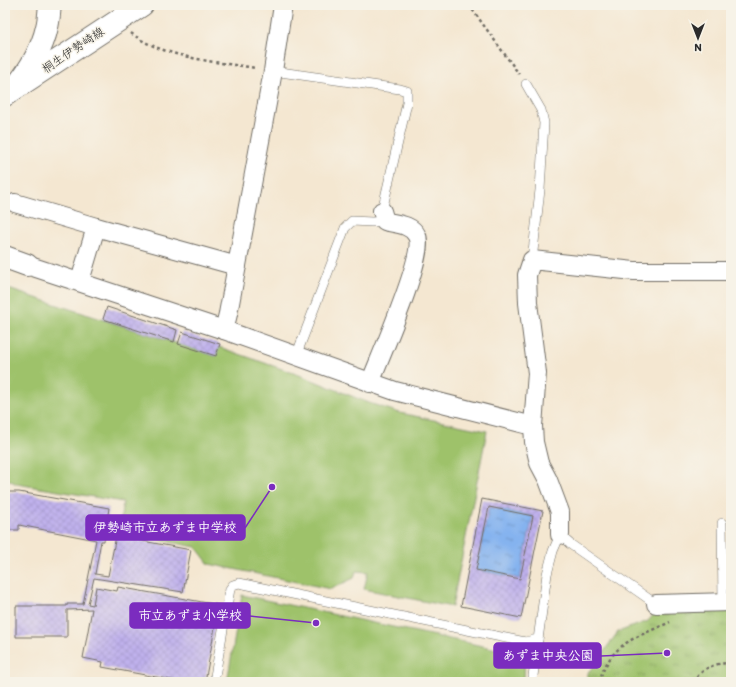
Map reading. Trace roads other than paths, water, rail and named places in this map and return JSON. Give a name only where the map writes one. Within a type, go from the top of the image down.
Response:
[{"type":"main road","points":[[7,95],[25,75],[38,52],[47,28],[50,5]]},
{"type":"main road","name":"桐生伊勢崎線","points":[[7,95],[142,5]]},
{"type":"main road","points":[[5,257],[27,265]]},
{"type":"street","points":[[224,330],[273,71],[283,5]]},
{"type":"street","points":[[15,203],[237,266]]},
{"type":"street","points":[[370,383],[403,300],[412,274],[418,247],[418,239],[412,230],[383,216]]},
{"type":"street","points":[[80,281],[96,227]]},
{"type":"street","points":[[560,535],[560,512],[548,480],[539,463],[534,442],[533,426],[537,372],[528,303],[527,275],[532,260],[634,271],[731,271]]},
{"type":"street","points":[[27,265],[80,281],[224,330],[394,391],[533,426]]},
{"type":"street","points":[[656,604],[727,602]]},
{"type":"lane","points":[[273,71],[408,91],[407,103],[383,216],[372,222],[352,221],[345,228],[296,356]]},
{"type":"lane","points":[[526,84],[541,110],[544,123],[540,190],[532,260]]},
{"type":"lane","points":[[722,523],[727,602]]},
{"type":"lane","points":[[533,676],[547,574],[553,551],[560,535],[570,544],[656,604]]},
{"type":"lane","points":[[214,682],[230,589],[233,585],[239,583],[525,642],[538,639]]},
{"type":"water","points":[[489,507],[533,516],[520,579],[476,570]]},
{"type":"place","name":"伊勢崎市立あずま中学校","points":[[272,487]]},
{"type":"place","name":"市立あずま小学校","points":[[316,623]]},
{"type":"place","name":"あずま中央公園","points":[[667,653]]}]
